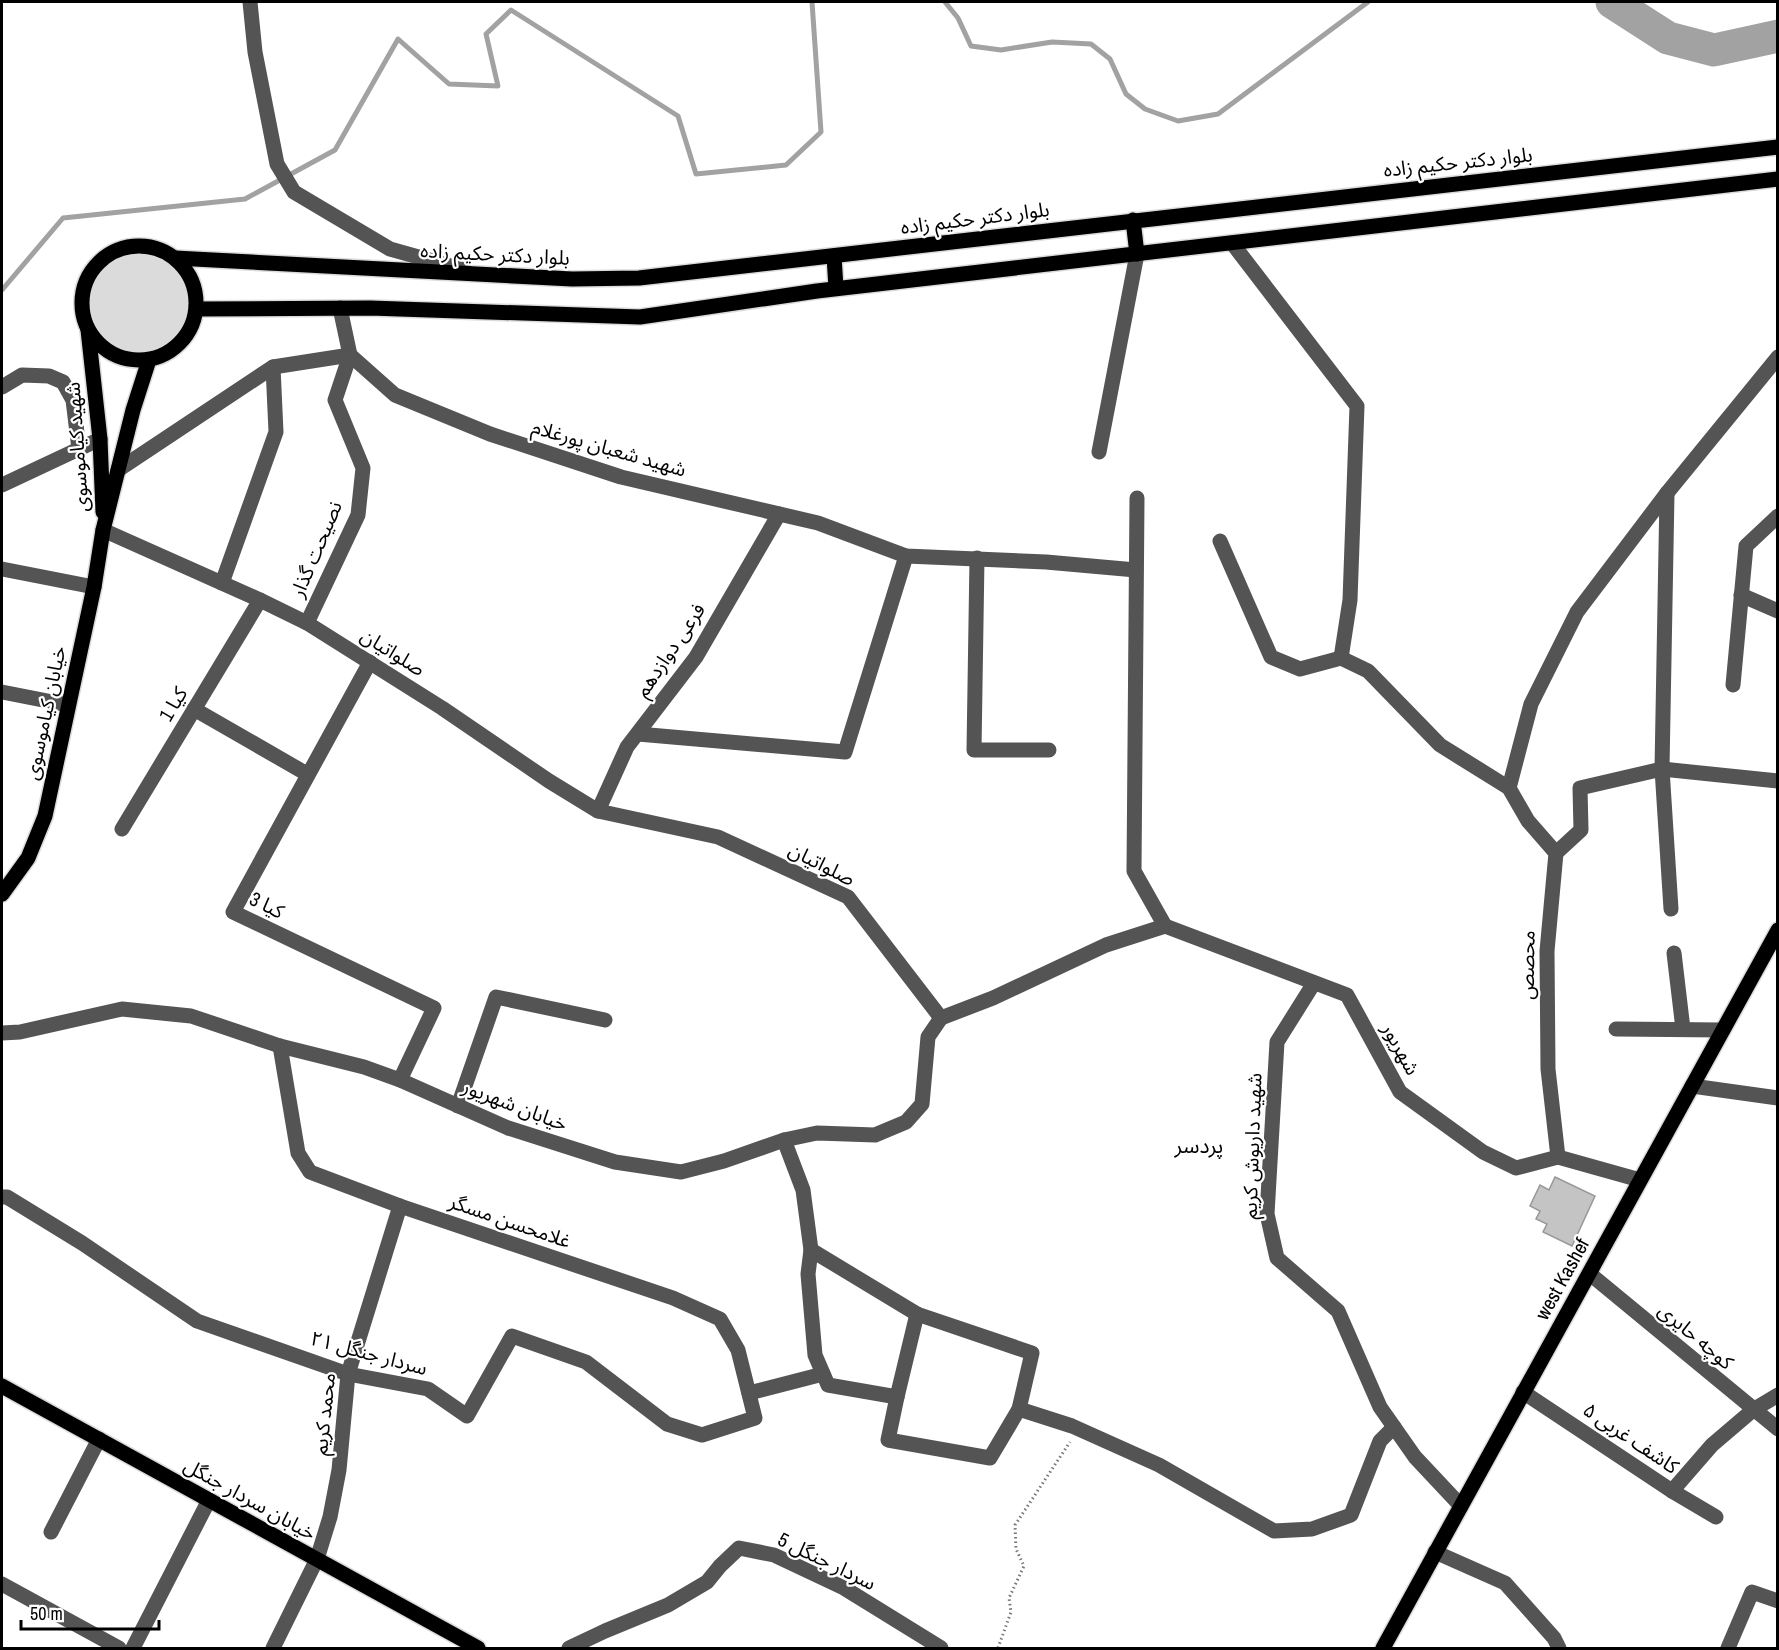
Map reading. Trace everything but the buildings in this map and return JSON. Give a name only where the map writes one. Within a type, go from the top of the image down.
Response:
[{"type":"main road","name":"بلوار دکتر حکیم زاده","points":[[175,258],[572,279],[639,278],[1778,147]]},
{"type":"main road","points":[[196,309],[340,308],[640,317],[836,288],[1778,179]]},
{"type":"main road","points":[[1133,220],[1137,254]]},
{"type":"main road","points":[[143,245],[160,249],[175,258],[188,272],[195,290],[196,309],[192,327],[181,342],[167,354],[149,360],[130,361],[113,355],[99,344],[88,330],[82,313],[82,296],[87,279],[96,264],[110,253],[126,247],[143,245]]},
{"type":"main road","points":[[834,256],[836,288]]},
{"type":"main road","name":"شهید کیاموسوی","points":[[88,330],[100,439],[103,530]]},
{"type":"main road","name":"شهید کیاموسوی","points":[[103,530],[133,410],[149,360]]},
{"type":"main road","name":"خیابان کیاموسوی","points":[[2,894],[28,858],[45,816],[94,586],[103,530]]},
{"type":"main road","name":"west Kashef","points":[[1383,1648],[1778,930]]},
{"type":"main road","name":"خیابان سردار جنگل","points":[[2,1386],[478,1648]]},
{"type":"street","points":[[250,2],[255,52],[277,164],[294,192],[390,249],[479,274]]},
{"type":"street","points":[[1233,243],[1357,406],[1350,600],[1341,658]]},
{"type":"street","points":[[1099,452],[1137,254]]},
{"type":"street","points":[[118,470],[273,367],[350,355],[340,308]]},
{"type":"street","name":"شهید شعبان پورغلام","points":[[350,355],[395,395],[490,434],[621,477],[818,523],[906,556],[977,558],[1136,570]]},
{"type":"street","name":"نصیحت گذار","points":[[307,623],[358,514],[363,468],[335,400],[350,355]]},
{"type":"street","points":[[1509,788],[1531,704],[1577,612],[1667,493],[1778,357]]},
{"type":"street","points":[[222,583],[276,432],[273,367]]},
{"type":"street","points":[[2,387],[22,375],[49,376],[63,382],[74,400],[79,449]]},
{"type":"street","points":[[2,485],[100,439]]},
{"type":"street","points":[[1667,493],[1662,769],[1671,909]]},
{"type":"street","points":[[941,1018],[993,998],[1106,945],[1165,926],[1134,871],[1137,498]]},
{"type":"street","name":"فرعی دوازدهم","points":[[598,811],[627,747],[696,657],[779,514]]},
{"type":"street","points":[[1733,685],[1746,546],[1778,516]]},
{"type":"street","name":"صلواتیان","points":[[103,530],[307,623],[442,708],[549,781],[598,811],[718,837],[848,897],[941,1018]]},
{"type":"street","points":[[1220,541],[1271,657],[1300,669],[1341,658],[1368,671],[1440,745],[1509,788],[1528,821],[1556,853],[1581,830],[1580,788],[1662,769],[1778,781]]},
{"type":"street","points":[[638,734],[845,752],[906,556]]},
{"type":"street","points":[[977,558],[974,750],[1049,750]]},
{"type":"street","points":[[2,569],[94,586]]},
{"type":"street","points":[[1742,595],[1778,611]]},
{"type":"street","name":"کیا 1","points":[[122,829],[260,600]]},
{"type":"street","name":"کیا 3","points":[[370,662],[233,912],[434,1008],[399,1080]]},
{"type":"street","points":[[2,692],[68,705]]},
{"type":"street","points":[[194,709],[307,774]]},
{"type":"street","name":"محصص","points":[[1556,853],[1547,951],[1548,1069],[1558,1157]]},
{"type":"street","name":"شهریور","points":[[1165,926],[1347,995],[1400,1092],[1482,1152],[1516,1168],[1558,1157]]},
{"type":"street","points":[[1674,953],[1683,1029]]},
{"type":"street","name":"شهید داریوش کریم","points":[[1314,983],[1277,1042],[1267,1214],[1277,1258],[1338,1311],[1380,1407],[1415,1457],[1461,1506]]},
{"type":"street","points":[[458,1106],[496,998],[605,1020]]},
{"type":"street","name":"خیابان شهریور","points":[[2,1033],[20,1032],[122,1009],[191,1016],[280,1046],[364,1067],[508,1128],[615,1162],[681,1172],[724,1161],[784,1140],[817,1133],[875,1135],[906,1122],[922,1104],[928,1037],[941,1018]]},
{"type":"street","points":[[1616,1029],[1723,1030]]},
{"type":"street","name":"غلامحسن مسگر","points":[[280,1046],[298,1153],[310,1172],[400,1206],[673,1298],[720,1319],[738,1350],[756,1418]]},
{"type":"street","points":[[1692,1086],[1778,1098]]},
{"type":"street","points":[[784,1140],[803,1190],[811,1250],[808,1274],[815,1355],[823,1374],[828,1385],[897,1397]]},
{"type":"street","points":[[1558,1157],[1640,1180]]},
{"type":"street","name":"سردار جنگل ۲۱","points":[[2,1197],[8,1197],[82,1244],[197,1321],[348,1374],[428,1389],[467,1416],[512,1336],[586,1362],[667,1424],[702,1435],[756,1418]]},
{"type":"street","name":"محمد کریم","points":[[273,1648],[317,1559],[330,1517],[339,1470],[348,1374],[400,1206]]},
{"type":"street","points":[[811,1250],[916,1314],[1032,1353],[1019,1409],[990,1458],[888,1440],[916,1314]]},
{"type":"street","name":"کوچه حایری","points":[[1590,1274],[1778,1429]]},
{"type":"street","points":[[749,1393],[823,1374]]},
{"type":"street","name":"کاشف غربی ۵","points":[[1523,1392],[1672,1491],[1716,1517]]},
{"type":"street","points":[[1672,1491],[1712,1445],[1753,1410],[1778,1395]]},
{"type":"street","points":[[1019,1409],[1079,1428],[1159,1465],[1274,1531],[1311,1529],[1351,1515],[1380,1441],[1394,1427]]},
{"type":"street","points":[[51,1532],[99,1439]]},
{"type":"street","points":[[133,1648],[209,1500]]},
{"type":"street","name":"سردار جنگل 5","points":[[569,1648],[668,1605],[707,1582],[739,1548],[774,1555],[844,1588],[941,1648]]},
{"type":"street","points":[[1436,1552],[1505,1583],[1554,1638],[1559,1648]]},
{"type":"street","points":[[2,1584],[118,1648]]},
{"type":"street","points":[[1728,1648],[1752,1592],[1778,1601]]},
{"type":"path","points":[[998,1648],[1011,1612],[1009,1598],[1024,1566],[1016,1549],[1015,1525],[1079,1428]]},
{"type":"shaded area","points":[[138,253],[166,261],[180,275],[188,303],[180,331],[166,345],[138,353],[110,345],[96,331],[88,303],[96,275],[110,261]]},
{"type":"waterway","points":[[2,290],[63,218],[245,199],[335,150],[398,39],[449,84],[498,86],[486,34],[511,10],[678,116],[696,174],[786,165],[821,132],[812,2]]},
{"type":"waterway","points":[[945,2],[958,18],[971,46],[1001,50],[1052,42],[1091,44],[1110,59],[1126,94],[1145,109],[1178,121],[1218,114],[1368,2]]},
{"type":"waterway","points":[[1612,2],[1668,38],[1714,50],[1778,36]]},
{"type":"district","name":"پردسر","points":[[1199,1146]]}]
